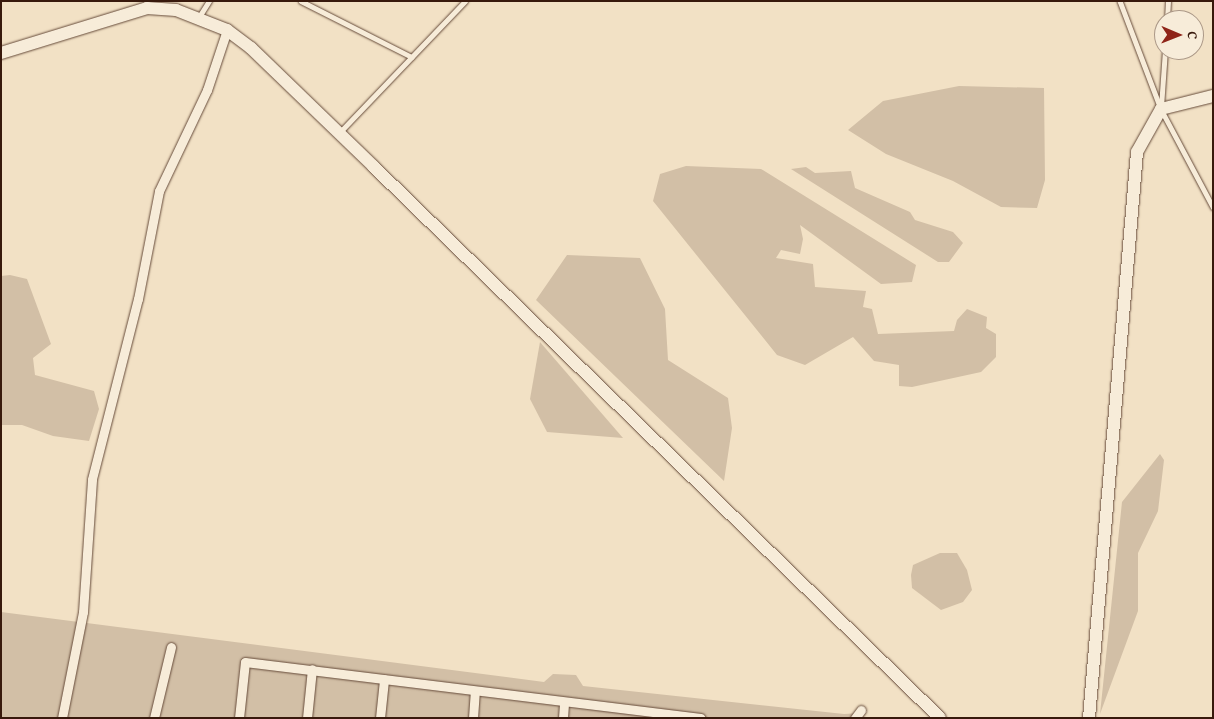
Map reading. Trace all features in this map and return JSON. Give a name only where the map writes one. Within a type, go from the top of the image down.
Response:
[{"type":"main road","points":[[1,53],[147,8],[176,10],[227,30],[251,48],[940,718]]},
{"type":"main road","points":[[1089,718],[1137,152],[1161,109],[1213,96]]},
{"type":"street","points":[[62,718],[83,612],[92,479],[138,300],[159,191],[207,90],[227,30]]},
{"type":"street","points":[[154,718],[171,648]]},
{"type":"street","points":[[239,718],[245,662],[312,669],[661,716],[701,718]]},
{"type":"street","points":[[307,718],[312,669]]},
{"type":"street","points":[[380,718],[384,680]]},
{"type":"street","points":[[473,718],[475,692]]},
{"type":"street","points":[[563,718],[564,702]]},
{"type":"street","points":[[855,718],[861,710]]},
{"type":"lane","points":[[199,18],[208,1]]},
{"type":"lane","points":[[301,1],[412,57]]},
{"type":"lane","points":[[339,133],[465,1]]},
{"type":"lane","points":[[1120,1],[1161,109],[1213,207]]},
{"type":"lane","points":[[1161,109],[1164,60]]},
{"type":"shaded area","points":[[959,86],[1044,88],[1045,180],[1037,208],[1001,207],[953,181],[886,154],[848,130],[883,101]]},
{"type":"shaded area","points":[[686,166],[761,169],[916,265],[912,282],[881,284],[800,225],[803,239],[800,254],[781,250],[776,258],[813,264],[815,287],[866,291],[863,307],[872,309],[878,334],[954,331],[957,320],[967,309],[987,317],[986,328],[996,334],[996,357],[981,372],[912,387],[899,386],[899,365],[874,361],[853,337],[805,365],[777,355],[653,201],[660,174]]},
{"type":"shaded area","points":[[806,167],[815,173],[851,171],[855,188],[910,212],[915,220],[953,232],[963,243],[949,262],[938,262],[791,169]]},
{"type":"shaded area","points":[[567,255],[640,258],[665,309],[668,360],[728,398],[732,428],[724,481],[536,300]]},
{"type":"shaded area","points":[[10,275],[27,279],[51,344],[33,358],[35,375],[94,391],[99,409],[89,441],[53,436],[22,425],[1,425],[1,276]]},
{"type":"shaded area","points":[[540,342],[623,438],[547,432],[530,399]]},
{"type":"shaded area","points":[[1160,454],[1164,460],[1158,511],[1138,553],[1138,611],[1100,714],[1122,502]]},
{"type":"shaded area","points":[[940,553],[957,553],[967,570],[972,590],[963,602],[941,610],[912,588],[911,575],[913,565]]},
{"type":"shaded area","points":[[1,612],[544,682],[553,674],[576,675],[583,686],[844,714],[861,713],[864,718],[1,718]]}]
